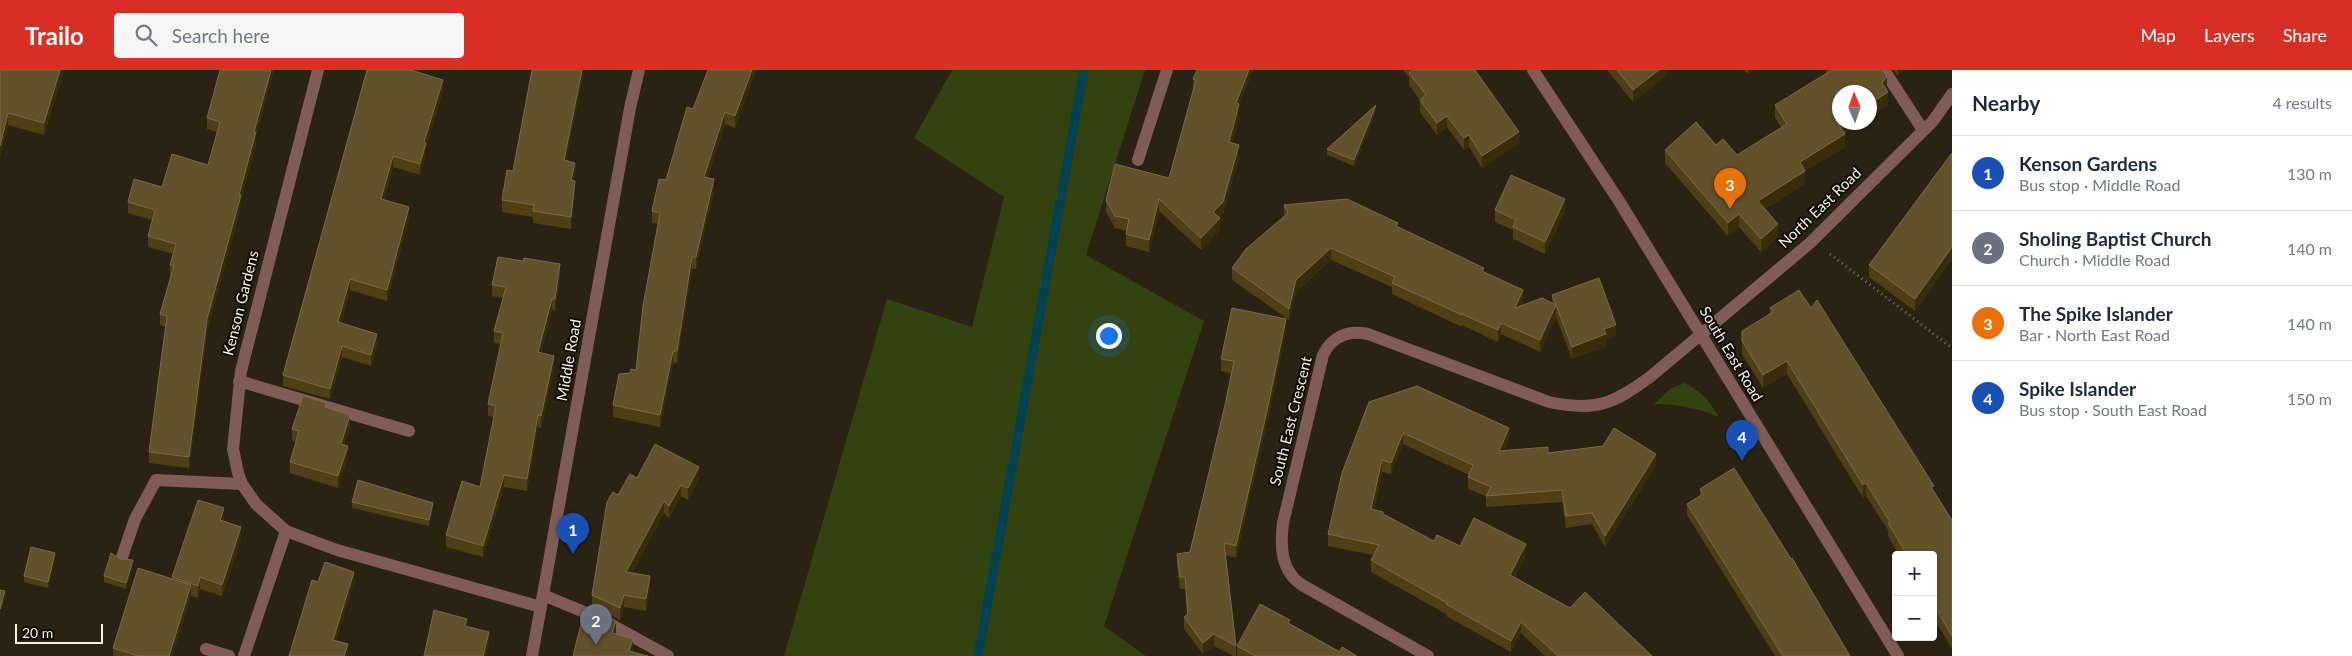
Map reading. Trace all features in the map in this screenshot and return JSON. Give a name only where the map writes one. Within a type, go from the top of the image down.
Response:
[{"type":"street","name":"Kenson Gardens","points":[[318,70],[239,381],[234,450],[242,484],[256,504],[286,531],[337,550],[542,601],[601,619],[668,656]]},
{"type":"street","name":"Middle Road","points":[[532,656],[630,108],[639,70]]},
{"type":"street","points":[[1138,160],[1167,70]]},
{"type":"street","name":"South East Road","points":[[1533,70],[1619,201],[1898,656]]},
{"type":"street","points":[[1884,70],[1923,130]]},
{"type":"street","name":"North East Road","points":[[1700,334],[1812,240],[1923,130],[1952,94]]},
{"type":"street","name":"South East Crescent","points":[[1428,656],[1302,585],[1289,573],[1284,563],[1282,547],[1283,523],[1327,347],[1342,335],[1359,332],[1368,334],[1549,402],[1580,407],[1608,402],[1633,389],[1687,348],[1700,334]]},
{"type":"street","points":[[239,381],[409,431]]},
{"type":"street","points":[[122,557],[135,519],[156,480],[242,484]]},
{"type":"street","points":[[244,656],[286,531]]},
{"type":"street","points":[[206,649],[229,656]]},
{"type":"path","points":[[1812,240],[1952,348]]},
{"type":"green space","points":[[952,70],[1145,70],[1086,255],[1204,321],[1104,626],[1146,656],[784,656],[887,299],[972,327],[1004,197],[914,138]]},
{"type":"green space","points":[[1684,383],[1696,389],[1705,397],[1719,417],[1687,407],[1654,404],[1670,389]]},
{"type":"building","points":[[0,70],[60,70],[44,123],[8,113],[0,146]]},
{"type":"building","points":[[220,70],[271,70],[254,132],[256,132],[239,195],[241,195],[207,319],[189,457],[149,452],[167,316],[160,314],[174,266],[170,265],[176,244],[148,236],[155,210],[128,202],[134,179],[162,187],[172,154],[208,165],[220,122],[207,118]]},
{"type":"building","points":[[367,70],[411,70],[443,80],[424,142],[426,143],[420,164],[393,156],[381,199],[409,207],[387,290],[350,279],[338,322],[377,334],[371,355],[342,346],[330,389],[283,375]]},
{"type":"building","points":[[532,70],[582,70],[564,160],[575,163],[571,180],[575,181],[571,217],[533,211],[534,205],[502,200],[507,170],[513,171]]},
{"type":"building","points":[[708,70],[752,70],[735,116],[725,112],[704,177],[714,179],[696,257],[692,257],[677,351],[673,351],[660,415],[613,405],[619,374],[630,373],[631,369],[636,370],[643,306],[660,213],[652,211],[659,179],[666,180],[687,107],[693,109]]},
{"type":"building","points":[[1197,70],[1249,70],[1236,103],[1239,104],[1229,142],[1239,145],[1223,202],[1213,212],[1220,218],[1201,238],[1159,199],[1149,240],[1126,234],[1129,219],[1115,216],[1106,200],[1115,164],[1169,178],[1196,80],[1193,79]]},
{"type":"building","points":[[1413,70],[1475,70],[1519,132],[1482,156],[1469,135],[1464,138],[1447,116],[1437,123],[1420,100],[1426,95],[1409,73]]},
{"type":"building","points":[[1617,70],[1659,70],[1633,90]]},
{"type":"building","points":[[1832,70],[1883,70],[1887,77],[1882,83],[1888,92],[1877,99],[1877,85],[1832,85],[1832,130],[1842,130],[1845,134],[1800,162],[1805,171],[1758,201],[1778,224],[1761,239],[1739,214],[1728,223],[1665,150],[1696,122],[1716,145],[1723,139],[1737,155],[1787,124],[1775,105]]},
{"type":"building","points":[[1376,105],[1354,160],[1327,149]]},
{"type":"building","points":[[1952,153],[1952,247],[1915,299],[1869,265]]},
{"type":"building","points":[[1511,175],[1565,199],[1545,242],[1513,227],[1516,220],[1495,210]]},
{"type":"building","points":[[1347,199],[1398,223],[1396,226],[1484,268],[1482,271],[1523,290],[1515,308],[1542,298],[1556,305],[1540,340],[1501,323],[1498,330],[1462,315],[1392,283],[1395,277],[1331,248],[1296,280],[1289,309],[1232,268],[1246,249],[1288,213],[1284,205]]},
{"type":"building","points":[[498,257],[523,261],[524,258],[560,264],[555,299],[552,299],[538,352],[554,356],[541,416],[538,415],[527,479],[504,475],[483,546],[446,535],[462,481],[480,487],[496,406],[488,404],[503,333],[494,331],[506,287],[492,285]]},
{"type":"building","points":[[1599,278],[1616,325],[1604,329],[1606,334],[1572,347],[1552,295]]},
{"type":"building","points":[[1799,290],[1811,308],[1817,300],[1934,486],[1931,487],[1952,520],[1952,636],[1937,611],[1937,551],[1905,551],[1888,523],[1890,522],[1866,483],[1863,485],[1787,361],[1763,375],[1742,341],[1742,331],[1773,312],[1770,308]]},
{"type":"building","points":[[1232,308],[1286,319],[1236,546],[1224,543],[1236,646],[1214,634],[1203,643],[1184,617],[1188,614],[1185,577],[1180,577],[1177,554],[1190,552],[1225,405],[1234,361],[1221,359]]},
{"type":"building","points":[[1417,386],[1509,428],[1499,451],[1548,447],[1548,453],[1603,446],[1614,428],[1656,454],[1605,536],[1592,513],[1566,516],[1562,490],[1486,496],[1491,487],[1468,477],[1473,465],[1403,433],[1391,463],[1382,460],[1371,509],[1383,512],[1383,514],[1434,541],[1437,535],[1460,546],[1474,518],[1526,544],[1510,575],[1570,608],[1585,592],[1652,656],[1558,656],[1521,622],[1511,641],[1371,560],[1379,545],[1328,534],[1342,473],[1369,402]]},
{"type":"building","points":[[303,396],[326,403],[325,407],[350,415],[341,444],[348,446],[338,476],[290,462],[299,431],[292,429]]},
{"type":"building","points":[[655,444],[699,467],[688,488],[681,485],[669,506],[664,501],[626,572],[650,576],[646,599],[624,595],[620,608],[592,595],[607,502],[613,492],[618,495],[630,474],[637,478]]},
{"type":"building","points":[[1734,468],[1792,558],[1850,656],[1783,656],[1687,504],[1703,494],[1700,489]]},
{"type":"building","points":[[358,480],[433,503],[429,520],[352,502]]},
{"type":"building","points":[[198,500],[224,508],[220,520],[241,527],[222,585],[200,577],[198,586],[172,577]]},
{"type":"building","points":[[31,547],[55,553],[48,582],[24,576]]},
{"type":"building","points":[[111,553],[120,559],[133,560],[126,583],[104,576]]},
{"type":"building","points":[[325,562],[354,572],[333,640],[348,644],[344,656],[289,656],[312,580],[318,582]]},
{"type":"building","points":[[138,568],[191,585],[169,656],[138,656],[113,648]]},
{"type":"building","points":[[0,590],[5,591],[0,609]]},
{"type":"building","points":[[1260,604],[1290,620],[1288,623],[1340,652],[1342,647],[1357,656],[1254,656],[1237,646]]},
{"type":"building","points":[[589,607],[616,621],[612,633],[633,639],[629,651],[648,656],[573,656],[583,616],[588,618]]},
{"type":"building","points":[[434,610],[467,619],[465,626],[489,632],[483,656],[424,656]]},
{"type":"waterway","points":[[978,656],[1084,70]]},
{"type":"place","name":"The Spike Islander","points":[[1730,209]]},
{"type":"place","name":"Spike Islander","points":[[1742,461]]},
{"type":"place","name":"Kenson Gardens","points":[[573,554]]},
{"type":"place","name":"Sholing Baptist Church","points":[[596,645]]}]
